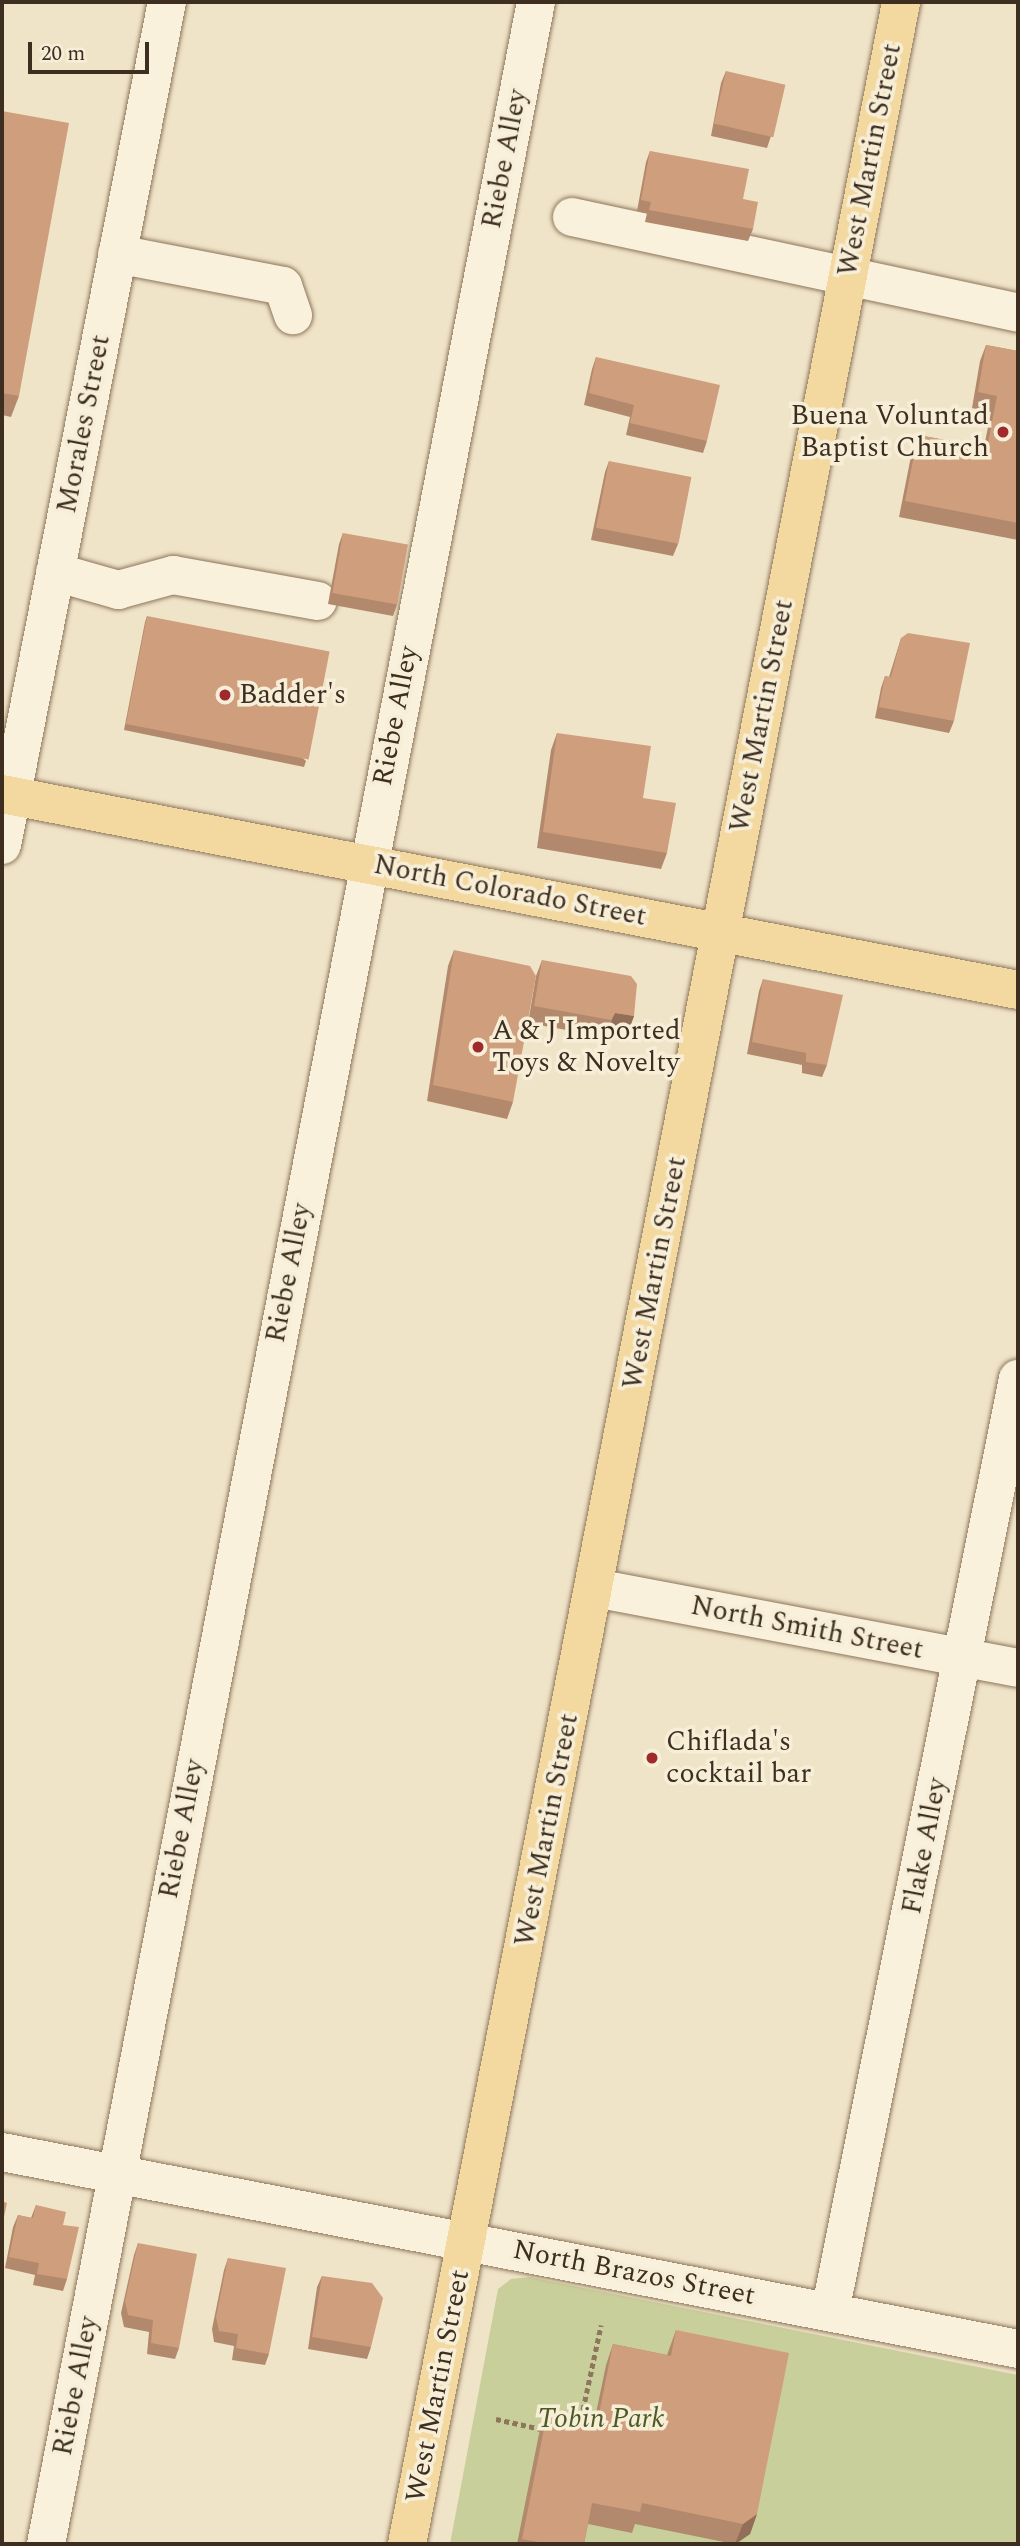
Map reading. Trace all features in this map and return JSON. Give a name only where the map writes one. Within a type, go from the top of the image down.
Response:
[{"type":"main road","name":"West Martin Street","points":[[407,2544],[595,1588],[901,2]]},
{"type":"main road","name":"North Colorado Street","points":[[6,794],[1018,990]]},
{"type":"street","name":"Morales Street","points":[[2,845],[6,794],[55,572],[167,2]]},
{"type":"street","name":"Riebe Alley","points":[[46,2544],[367,864],[536,2]]},
{"type":"street","points":[[572,217],[846,281],[1018,313]]},
{"type":"street","points":[[117,254],[283,286],[293,315]]},
{"type":"street","points":[[55,572],[118,590],[173,575],[318,601]]},
{"type":"street","name":"Flake Alley","points":[[830,2312],[1018,1379]]},
{"type":"street","name":"North Smith Street","points":[[595,1588],[1018,1668]]},
{"type":"street","name":"North Brazos Street","points":[[2,2152],[1018,2348]]},
{"type":"path","points":[[580,2424],[601,2325]]},
{"type":"path","points":[[496,2419],[550,2431]]},
{"type":"green space","name":"Tobin Park","points":[[529,2277],[1018,2375],[1018,2544],[450,2544],[498,2289],[511,2279]]},
{"type":"building","points":[[726,71],[785,85],[773,137],[714,124]]},
{"type":"building","points":[[2,111],[69,123],[19,396],[2,393]]},
{"type":"building","points":[[650,151],[749,169],[743,199],[758,202],[753,229],[649,210],[651,202],[641,200]]},
{"type":"building","name":"Buena Voluntad Baptist Church","points":[[986,345],[1018,351],[1018,523],[905,501],[918,435],[987,448],[997,396],[978,392]]},
{"type":"building","points":[[596,357],[720,385],[707,441],[630,423],[634,405],[589,393]]},
{"type":"building","points":[[609,461],[691,477],[678,544],[596,528]]},
{"type":"building","points":[[343,533],[408,544],[397,605],[332,593]]},
{"type":"building","name":"Badder's","points":[[147,616],[330,651],[309,759],[126,724]]},
{"type":"building","points":[[908,633],[970,643],[954,721],[879,707],[885,676],[891,677],[901,638]]},
{"type":"building","points":[[557,733],[651,746],[643,798],[676,803],[667,853],[543,832]]},
{"type":"building","name":"A & J Imported Toys & Novelty","points":[[454,950],[530,966],[536,976],[513,1102],[433,1085]]},
{"type":"building","points":[[542,960],[631,976],[637,984],[634,1016],[615,1013],[611,1020],[534,1006]]},
{"type":"building","points":[[763,979],[843,995],[827,1065],[806,1062],[806,1053],[752,1042]]},
{"type":"building","points":[[2,2201],[7,2203],[2,2226]]},
{"type":"building","points":[[36,2205],[66,2212],[63,2225],[79,2227],[67,2279],[37,2274],[39,2263],[9,2257],[18,2215],[33,2218]]},
{"type":"building","points":[[138,2243],[197,2254],[179,2348],[151,2343],[153,2320],[128,2315],[125,2301]]},
{"type":"building","points":[[228,2258],[286,2268],[269,2354],[236,2348],[238,2334],[219,2331],[216,2317]]},
{"type":"building","points":[[322,2276],[372,2283],[383,2298],[371,2347],[312,2337]]},
{"type":"building","points":[[676,2330],[789,2353],[757,2514],[743,2524],[642,2503],[640,2512],[592,2503],[584,2544],[549,2544],[522,2539],[548,2409],[598,2419],[613,2344],[671,2356]]},
{"type":"place","name":"Buena Voluntad Baptist Church","points":[[1003,432]]},
{"type":"place","name":"Badder's","points":[[225,695]]},
{"type":"place","name":"A & J Imported Toys & Novelty","points":[[478,1047]]},
{"type":"place","name":"Chiflada's cocktail bar","points":[[652,1758]]}]
